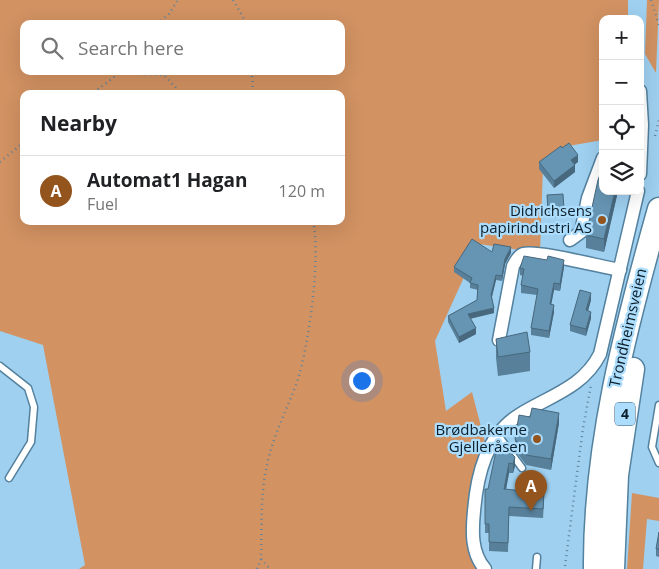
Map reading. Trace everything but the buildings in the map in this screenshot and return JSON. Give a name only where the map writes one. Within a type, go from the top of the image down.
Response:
[{"type":"highway","name":"Trondheimsveien","points":[[595,569],[600,472],[610,405],[636,292],[659,209]]},
{"type":"highway","name":"Trondheimsveien","points":[[613,569],[615,505],[626,409],[640,335],[659,262]]},
{"type":"street","points":[[570,240],[581,232],[588,198],[599,169]]},
{"type":"street","points":[[485,569],[477,558],[474,544],[476,489],[486,454],[498,435],[518,415],[557,396],[578,382],[596,363],[600,354],[637,195]]},
{"type":"street","points":[[499,340],[513,266],[520,256],[540,255],[620,270]]},
{"type":"lane","points":[[0,366],[12,373],[28,388],[34,407],[31,442],[9,478]]},
{"type":"lane","points":[[659,405],[652,447],[659,462]]},
{"type":"lane","points":[[498,435],[522,468]]},
{"type":"lane","points":[[536,569],[537,557]]},
{"type":"path","points":[[162,20],[169,14],[178,0]]},
{"type":"path","points":[[233,0],[245,20]]},
{"type":"path","points":[[651,0],[659,25]]},
{"type":"path","points":[[97,90],[117,75]]},
{"type":"path","points":[[164,75],[178,90]]},
{"type":"path","points":[[252,75],[253,90]]},
{"type":"path","points":[[0,162],[20,145]]},
{"type":"path","points":[[257,569],[260,559],[266,465],[272,444],[297,380],[306,349],[314,263],[313,225]]},
{"type":"path","points":[[260,559],[270,569]]},
{"type":"shaded area","points":[[0,0],[628,0],[628,15],[599,15],[599,141],[568,146],[543,167],[540,253],[479,244],[435,341],[446,411],[472,392],[485,442],[480,461],[477,569],[79,569],[85,565],[43,345],[0,331]]},
{"type":"shaded area","points":[[647,0],[659,0],[656,73],[645,54]]},
{"type":"shaded area","points":[[632,493],[659,498],[659,521],[647,519],[643,569],[627,569]]},
{"type":"place","name":"Didrichsens papirindustri AS","points":[[602,220]]},
{"type":"place","name":"Brødbakerne Gjelleråsen","points":[[537,439]]},
{"type":"place","name":"Automat1 Hagan","points":[[531,511]]}]
